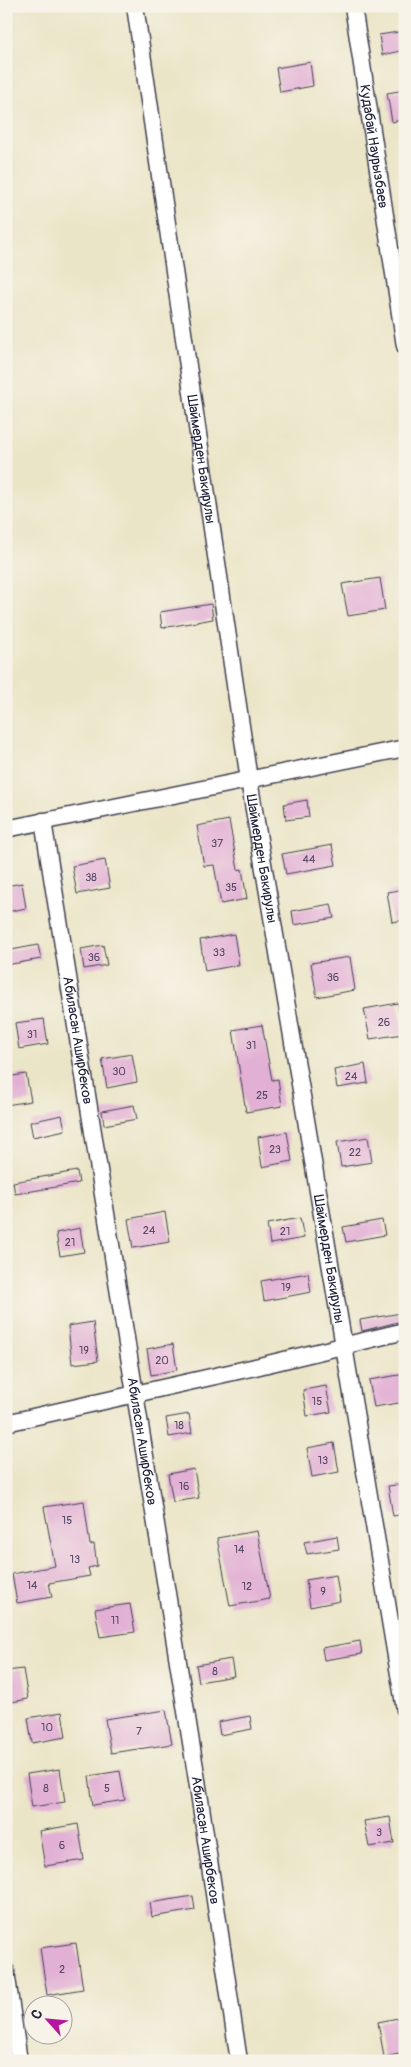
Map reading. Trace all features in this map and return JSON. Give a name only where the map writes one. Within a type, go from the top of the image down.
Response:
[{"type":"street","name":"Шаймерден Бакирулы","points":[[136,6],[249,780],[405,1710]]},
{"type":"street","name":"Кудабай Наурызбаев","points":[[353,6],[405,346]]},
{"type":"street","points":[[6,828],[405,748]]},
{"type":"street","name":"Абиласан Аширбеков","points":[[43,822],[197,1780],[239,2061]]},
{"type":"street","points":[[6,1423],[405,1331]]},
{"type":"street","points":[[6,1971],[12,2045],[19,2061]]},
{"type":"building","points":[[405,31],[405,50],[382,55],[379,35]]},
{"type":"building","points":[[310,62],[313,86],[280,92],[276,68]]},
{"type":"building","points":[[405,90],[405,119],[392,122],[387,93]]},
{"type":"building","points":[[380,578],[385,610],[348,616],[342,584]]},
{"type":"building","points":[[211,604],[213,619],[162,628],[160,612]]},
{"type":"building","points":[[307,800],[309,817],[286,820],[284,804]]},
{"type":"building","points":[[229,820],[238,870],[242,869],[247,899],[221,904],[214,865],[204,866],[197,826]]},
{"type":"building","points":[[332,845],[336,865],[286,874],[282,854]]},
{"type":"building","points":[[105,860],[110,888],[77,894],[72,866]]},
{"type":"building","points":[[22,883],[26,908],[6,912],[6,886]]},
{"type":"building","points":[[405,889],[405,920],[392,922],[387,892]]},
{"type":"building","points":[[331,904],[334,918],[294,925],[292,911]]},
{"type":"building","points":[[234,934],[239,965],[205,971],[200,940]]},
{"type":"building","points":[[38,945],[41,959],[6,965],[6,951]]},
{"type":"building","points":[[103,945],[107,965],[84,969],[81,949]]},
{"type":"building","points":[[350,957],[355,990],[317,997],[311,963]]},
{"type":"building","points":[[398,1003],[403,1034],[370,1039],[364,1009]]},
{"type":"building","points":[[44,1019],[48,1044],[19,1049],[15,1023]]},
{"type":"building","points":[[262,1025],[272,1080],[278,1079],[282,1106],[246,1112],[233,1030]]},
{"type":"building","points":[[132,1054],[137,1082],[107,1088],[102,1059]]},
{"type":"building","points":[[365,1064],[368,1083],[337,1088],[334,1070]]},
{"type":"building","points":[[26,1074],[31,1101],[6,1105],[6,1077]]},
{"type":"building","points":[[134,1105],[137,1119],[104,1125],[102,1111]]},
{"type":"building","points":[[62,1115],[65,1130],[33,1137],[30,1122]]},
{"type":"building","points":[[287,1132],[292,1161],[262,1167],[258,1137]]},
{"type":"building","points":[[368,1137],[372,1162],[341,1167],[337,1142]]},
{"type":"building","points":[[77,1171],[79,1183],[15,1194],[13,1182]]},
{"type":"building","points":[[165,1212],[170,1242],[133,1248],[128,1219]]},
{"type":"building","points":[[300,1218],[304,1238],[270,1244],[267,1224]]},
{"type":"building","points":[[382,1220],[385,1235],[346,1242],[343,1227]]},
{"type":"building","points":[[80,1228],[84,1252],[60,1256],[56,1233]]},
{"type":"building","points":[[308,1273],[311,1292],[264,1301],[261,1281]]},
{"type":"building","points":[[401,1313],[402,1321],[362,1331],[360,1320]]},
{"type":"building","points":[[93,1322],[98,1361],[72,1364],[68,1326]]},
{"type":"building","points":[[173,1344],[177,1370],[151,1375],[147,1349]]},
{"type":"building","points":[[405,1374],[405,1402],[374,1407],[369,1380]]},
{"type":"building","points":[[326,1386],[331,1412],[307,1416],[303,1390]]},
{"type":"building","points":[[189,1414],[192,1433],[169,1437],[166,1418]]},
{"type":"building","points":[[334,1443],[339,1472],[312,1477],[307,1448]]},
{"type":"building","points":[[194,1469],[199,1498],[173,1502],[168,1474]]},
{"type":"building","points":[[405,1484],[405,1514],[393,1516],[388,1486]]},
{"type":"building","points":[[84,1501],[90,1545],[94,1544],[97,1566],[88,1568],[90,1576],[49,1583],[52,1597],[17,1603],[12,1574],[55,1566],[44,1507]]},
{"type":"building","points":[[257,1531],[270,1599],[230,1606],[217,1538]]},
{"type":"building","points":[[337,1536],[339,1549],[307,1554],[304,1542]]},
{"type":"building","points":[[336,1575],[340,1601],[310,1607],[306,1580]]},
{"type":"building","points":[[130,1604],[135,1632],[100,1637],[95,1609]]},
{"type":"building","points":[[360,1641],[362,1654],[324,1660],[322,1648]]},
{"type":"building","points":[[231,1659],[234,1676],[199,1682],[196,1665]]},
{"type":"building","points":[[23,1669],[28,1699],[6,1703],[6,1671]]},
{"type":"building","points":[[166,1710],[172,1744],[111,1753],[105,1719]]},
{"type":"building","points":[[62,1712],[66,1737],[32,1743],[28,1718]]},
{"type":"building","points":[[250,1716],[252,1729],[220,1735],[218,1722]]},
{"type":"building","points":[[60,1769],[65,1802],[32,1807],[27,1774]]},
{"type":"building","points":[[120,1771],[125,1800],[93,1805],[89,1776]]},
{"type":"building","points":[[390,1817],[394,1843],[369,1847],[364,1821]]},
{"type":"building","points":[[78,1824],[84,1860],[45,1866],[39,1831]]},
{"type":"building","points":[[193,1896],[195,1910],[152,1917],[150,1903]]},
{"type":"building","points":[[76,1943],[83,1989],[47,1994],[40,1948]]},
{"type":"building","points":[[403,2017],[405,2053],[384,2057],[378,2022]]}]
